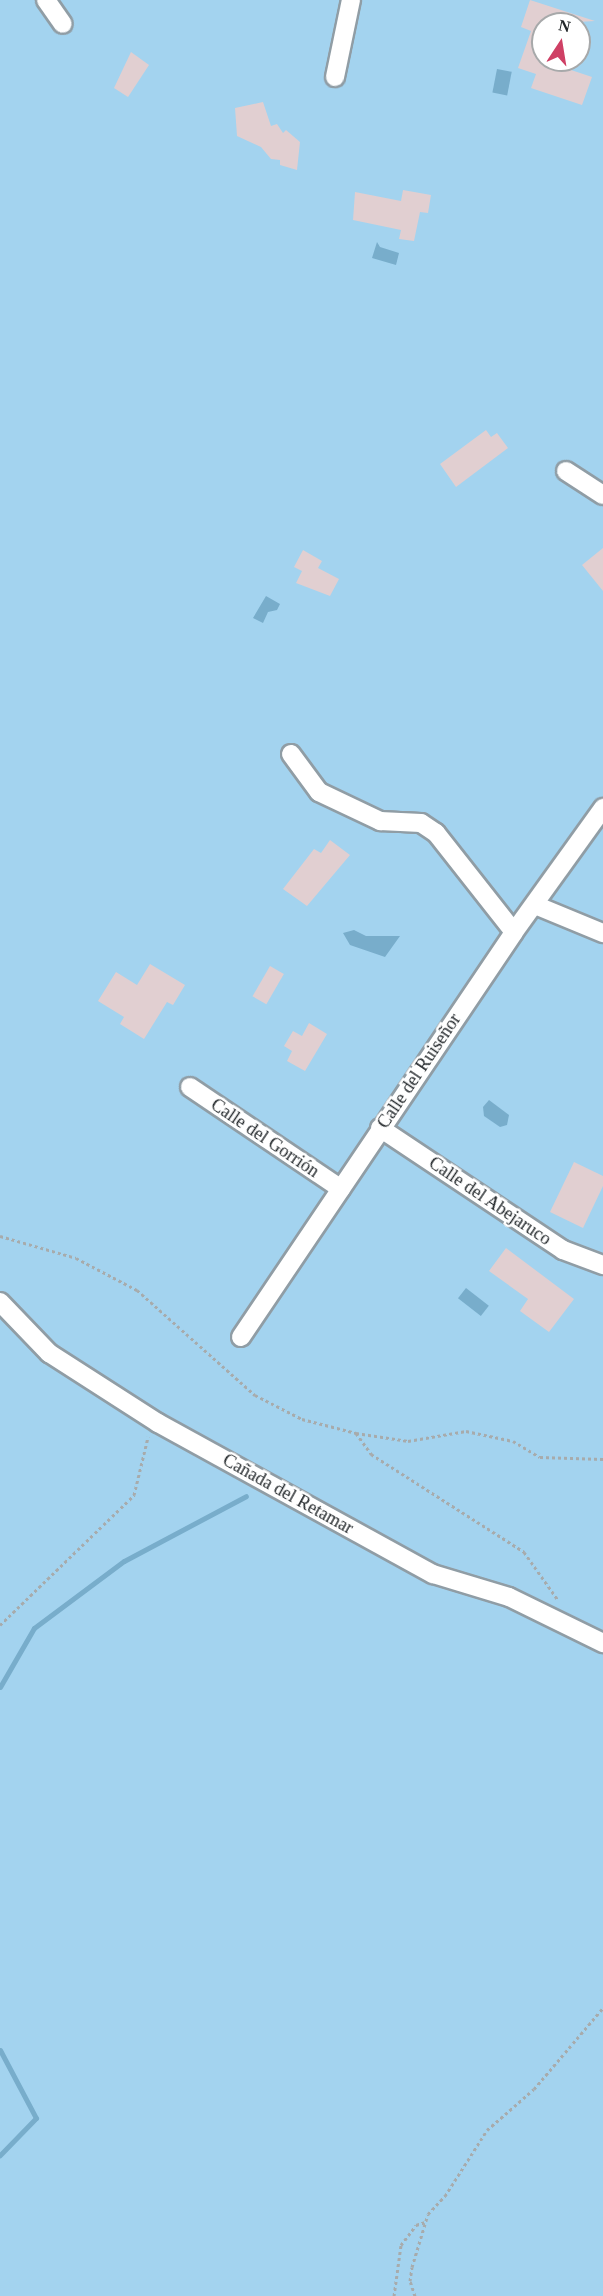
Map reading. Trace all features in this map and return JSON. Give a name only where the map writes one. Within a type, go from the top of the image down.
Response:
[{"type":"street","points":[[46,0],[63,24]]},
{"type":"street","points":[[335,77],[351,0]]},
{"type":"street","points":[[566,471],[603,495]]},
{"type":"street","points":[[291,754],[320,792],[380,820],[421,823],[436,833],[514,932]]},
{"type":"street","name":"Calle del Ruiseñor","points":[[242,1337],[380,1128],[514,932],[603,808]]},
{"type":"street","points":[[535,905],[603,933]]},
{"type":"street","name":"Calle del Gorrión","points":[[190,1087],[341,1189]]},
{"type":"street","name":"Calle del Abejaruco","points":[[380,1128],[563,1250],[603,1265]]},
{"type":"street","name":"Cañada del Retamar","points":[[0,1302],[49,1353],[158,1423],[433,1574],[508,1597],[603,1643]]},
{"type":"path","points":[[0,1236],[76,1258],[137,1290],[255,1395],[302,1419],[356,1433],[408,1441],[466,1431],[513,1441],[540,1457],[603,1459]]},
{"type":"path","points":[[0,1625],[134,1495],[145,1441],[158,1423]]},
{"type":"path","points":[[356,1433],[371,1454],[524,1552],[559,1602]]},
{"type":"path","points":[[415,2296],[411,2274],[425,2222],[487,2130],[534,2089],[603,2008]]},
{"type":"path","points":[[394,2296],[401,2245],[416,2224],[425,2222]]},
{"type":"shaded area","points":[[0,0],[603,0],[603,2296],[0,2296]]},
{"type":"shaded area","points":[[497,69],[512,72],[507,95],[492,93]]},
{"type":"shaded area","points":[[377,242],[380,247],[399,253],[396,265],[372,258]]},
{"type":"shaded area","points":[[266,596],[280,604],[277,610],[268,612],[263,623],[253,618]]},
{"type":"shaded area","points":[[354,930],[366,936],[400,936],[385,957],[350,945],[343,933]]},
{"type":"shaded area","points":[[489,1100],[509,1115],[507,1125],[500,1127],[484,1116],[483,1107]]},
{"type":"shaded area","points":[[466,1288],[489,1306],[481,1316],[458,1298]]},
{"type":"building","points":[[530,0],[567,12],[531,12],[531,31],[521,27]]},
{"type":"building","points":[[531,31],[531,72],[577,72],[592,77],[582,105],[531,88],[536,74],[518,68]]},
{"type":"building","points":[[131,52],[149,65],[128,97],[114,88]]},
{"type":"building","points":[[263,102],[271,126],[277,124],[283,133],[286,130],[300,142],[297,170],[280,165],[280,160],[271,159],[261,147],[237,136],[235,108]]},
{"type":"building","points":[[403,190],[431,195],[428,213],[420,212],[414,241],[399,239],[401,230],[353,220],[355,192],[401,201]]},
{"type":"building","points":[[486,430],[491,437],[497,433],[508,448],[456,487],[440,464]]},
{"type":"building","points":[[603,548],[603,591],[582,565]]},
{"type":"building","points":[[303,550],[322,561],[318,568],[339,579],[330,596],[296,583],[302,571],[294,567]]},
{"type":"building","points":[[330,840],[350,855],[307,906],[283,889],[314,849],[321,853]]},
{"type":"building","points":[[150,964],[185,985],[173,1005],[167,1002],[144,1039],[120,1024],[124,1017],[98,1001],[116,972],[137,985]]},
{"type":"building","points":[[270,966],[284,974],[266,1004],[252,996]]},
{"type":"building","points":[[309,1023],[327,1034],[305,1071],[287,1061],[292,1051],[284,1046],[293,1031],[302,1036]]},
{"type":"building","points":[[574,1162],[603,1176],[603,1186],[583,1228],[550,1212]]},
{"type":"building","points":[[506,1248],[574,1299],[549,1332],[520,1311],[528,1299],[489,1271]]},
{"type":"waterway","points":[[0,1687],[34,1628],[124,1561],[246,1496]]},
{"type":"waterway","points":[[0,2050],[36,2118],[0,2155]]}]
